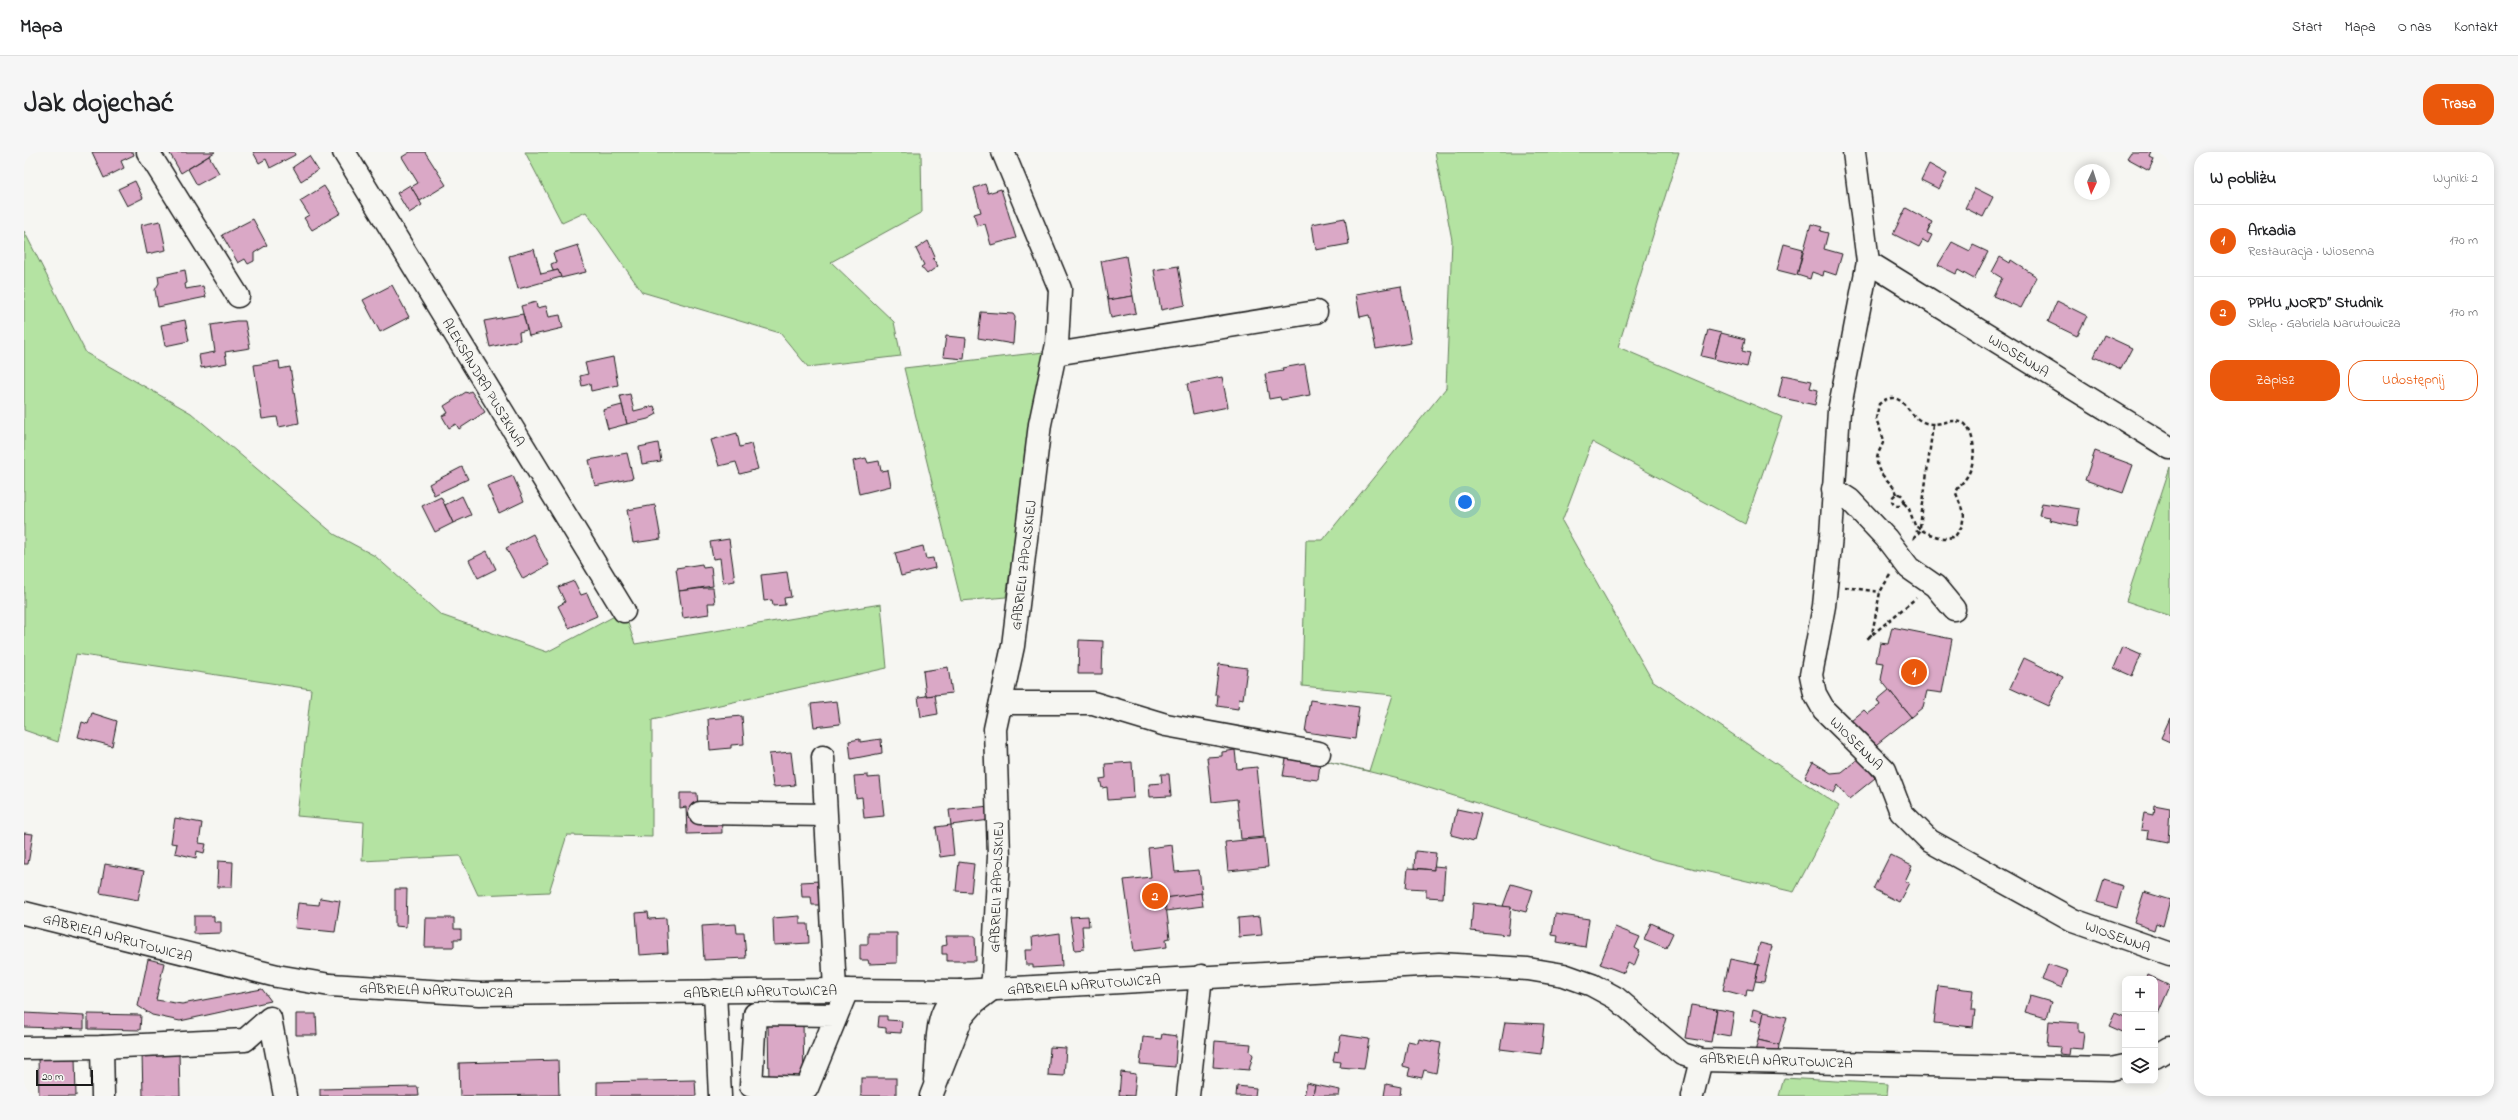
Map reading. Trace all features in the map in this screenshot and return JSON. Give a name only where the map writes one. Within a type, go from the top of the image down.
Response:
[{"type":"street","points":[[148,152],[238,296]]},
{"type":"street","name":"ALEKSANDRA PUSZKINA","points":[[344,152],[624,611]]},
{"type":"street","name":"GABRIELI ZAPOLSKIEJ","points":[[991,990],[999,856],[995,729],[1013,646],[1040,424],[1055,354],[1060,289],[1003,152]]},
{"type":"street","name":"WIOSENNA","points":[[1854,152],[1868,262],[1839,411],[1831,536],[1824,606],[1811,675],[1815,694],[1824,710],[1885,770],[1901,812],[1930,841],[2073,920],[2170,954]]},
{"type":"street","name":"WIOSENNA","points":[[1868,262],[2170,448]]},
{"type":"street","points":[[1055,354],[1316,312]]},
{"type":"street","points":[[1833,489],[1850,500],[1909,568],[1935,586],[1954,609]]},
{"type":"street","points":[[1001,703],[1093,703],[1166,725],[1319,753]]},
{"type":"street","points":[[823,758],[825,815],[841,990],[835,1015],[807,1088],[751,1086],[755,1014],[835,1015]]},
{"type":"street","points":[[700,813],[825,815]]},
{"type":"street","name":"GABRIELA NARUTOWICZA","points":[[24,913],[209,961],[330,985],[479,994],[841,990],[961,991],[1201,976],[1439,964],[1528,968],[1564,975],[1592,985],[1616,998],[1682,1054],[1701,1060],[2103,1069],[2122,1066]]},
{"type":"street","points":[[1188,1096],[1201,976]]},
{"type":"street","points":[[962,1017],[975,1002],[991,990]]},
{"type":"street","points":[[715,991],[720,1096]]},
{"type":"street","points":[[919,991],[931,1003],[939,1024]]},
{"type":"street","points":[[933,1088],[962,1017],[964,1008],[961,991]]},
{"type":"street","points":[[933,1088],[939,1024],[947,1003],[961,991]]},
{"type":"street","points":[[24,1048],[102,1048],[245,1040],[270,1018],[285,1096]]},
{"type":"street","points":[[102,1048],[103,1096]]},
{"type":"street","points":[[2158,1055],[2170,1048]]},
{"type":"street","points":[[1692,1096],[1701,1060]]},
{"type":"path","points":[[1916,528],[1942,538],[1956,535],[1962,526],[1964,509],[1956,497],[1956,491],[1969,473],[1973,456],[1972,439],[1965,424],[1952,420],[1933,425],[1916,417],[1903,401],[1887,399],[1879,404],[1876,419],[1884,440],[1878,454],[1877,465],[1882,476],[1892,485],[1897,494],[1902,496],[1904,503],[1909,509],[1917,532]]},
{"type":"path","points":[[1919,595],[1867,639],[1872,634],[1880,592],[1900,556],[1920,529],[1933,425]]},
{"type":"path","points":[[1897,494],[1892,501],[1895,505],[1900,506],[1904,503]]},
{"type":"path","points":[[1839,586],[1880,592]]},
{"type":"green space","points":[[525,152],[921,152],[922,212],[831,262],[894,322],[901,356],[808,367],[780,333],[642,292],[586,212],[562,223]]},
{"type":"green space","points":[[1435,152],[1679,152],[1618,347],[1782,417],[1745,524],[1592,442],[1562,521],[1652,680],[1839,806],[1794,892],[1653,859],[1407,781],[1326,761],[1369,771],[1393,695],[1302,686],[1306,540],[1323,540],[1446,388],[1452,240]]},
{"type":"green space","points":[[24,231],[86,353],[191,413],[334,534],[375,556],[441,615],[547,652],[624,611],[635,644],[881,604],[887,668],[652,720],[652,837],[567,835],[549,892],[478,895],[460,856],[362,861],[364,822],[297,816],[311,689],[76,654],[58,742],[24,730]]},
{"type":"green space","points":[[1044,352],[1006,597],[961,601],[904,368]]},
{"type":"green space","points":[[2170,467],[2170,616],[2126,601]]},
{"type":"green space","points":[[1784,1078],[1888,1084],[1887,1096],[1779,1096]]},
{"type":"building","points":[[92,152],[133,152],[134,155],[121,161],[124,168],[104,178]]},
{"type":"building","points":[[169,152],[215,152],[181,173]]},
{"type":"building","points":[[253,152],[294,152],[295,155],[270,168],[266,159],[259,163]]},
{"type":"building","points":[[410,152],[425,152],[446,185],[420,201],[411,187],[418,183],[402,157]]},
{"type":"building","points":[[2131,152],[2152,152],[2150,157],[2154,159],[2149,170],[2127,158]]},
{"type":"building","points":[[209,156],[219,173],[197,185],[188,169]]},
{"type":"building","points":[[309,156],[318,170],[301,181],[293,167]]},
{"type":"building","points":[[1929,164],[1947,174],[1939,189],[1921,180]]},
{"type":"building","points":[[135,181],[143,198],[127,206],[118,189]]},
{"type":"building","points":[[985,184],[988,193],[1001,189],[1016,238],[991,245],[985,224],[977,226],[974,214],[981,212],[974,188]]},
{"type":"building","points":[[410,185],[422,205],[409,213],[397,193]]},
{"type":"building","points":[[324,186],[341,213],[312,230],[304,218],[309,215],[300,201]]},
{"type":"building","points":[[1975,188],[1993,197],[1983,217],[1965,208]]},
{"type":"building","points":[[1906,208],[1932,222],[1927,233],[1932,235],[1928,243],[1923,240],[1919,247],[1893,234]]},
{"type":"building","points":[[1345,218],[1349,244],[1316,250],[1312,224]]},
{"type":"building","points":[[253,219],[267,245],[254,253],[254,261],[248,264],[245,259],[238,263],[222,235]]},
{"type":"building","points":[[160,221],[166,250],[147,254],[141,225]]},
{"type":"building","points":[[1811,224],[1822,227],[1820,231],[1828,233],[1824,249],[1842,254],[1836,275],[1824,271],[1823,276],[1812,272],[1810,279],[1797,275]]},
{"type":"building","points":[[928,241],[935,257],[933,259],[938,266],[927,274],[921,267],[924,265],[916,249]]},
{"type":"building","points":[[1952,242],[1970,251],[1973,245],[1988,252],[1974,279],[1958,270],[1956,274],[1938,265]]},
{"type":"building","points":[[1784,244],[1803,249],[1797,275],[1777,270]]},
{"type":"building","points":[[578,245],[586,272],[561,278],[558,270],[553,271],[551,264],[556,262],[553,253]]},
{"type":"building","points":[[534,249],[541,274],[558,270],[561,277],[518,289],[509,256]]},
{"type":"building","points":[[1126,256],[1133,296],[1108,300],[1101,261]]},
{"type":"building","points":[[2000,257],[2010,263],[2011,260],[2037,277],[2021,308],[1993,296],[2002,278],[1992,272]]},
{"type":"building","points":[[1178,266],[1185,305],[1161,310],[1154,270]]},
{"type":"building","points":[[185,270],[187,283],[185,284],[186,289],[203,286],[206,297],[158,307],[155,290],[159,283],[158,276]]},
{"type":"building","points":[[392,285],[409,317],[380,332],[363,300]]},
{"type":"building","points":[[1401,286],[1411,343],[1376,349],[1369,315],[1360,317],[1356,294]]},
{"type":"building","points":[[1133,296],[1136,313],[1111,318],[1108,300]]},
{"type":"building","points":[[2057,301],[2087,316],[2077,336],[2048,322]]},
{"type":"building","points":[[536,302],[537,308],[546,306],[549,317],[560,315],[563,328],[529,336],[521,306]]},
{"type":"building","points":[[981,312],[1013,314],[1015,317],[1013,344],[978,338]]},
{"type":"building","points":[[523,314],[527,330],[519,332],[520,340],[490,347],[484,321]]},
{"type":"building","points":[[185,320],[189,341],[165,346],[161,325]]},
{"type":"building","points":[[245,321],[250,348],[225,352],[227,363],[201,368],[199,355],[215,352],[211,325]]},
{"type":"building","points":[[1708,330],[1721,333],[1714,359],[1701,356]]},
{"type":"building","points":[[1721,333],[1745,339],[1742,351],[1750,353],[1747,367],[1714,359]]},
{"type":"building","points":[[2104,335],[2132,348],[2121,369],[2094,357]]},
{"type":"building","points":[[946,336],[966,338],[964,359],[943,357]]},
{"type":"building","points":[[613,357],[618,385],[591,391],[590,384],[582,386],[580,376],[588,374],[585,363]]},
{"type":"building","points":[[279,361],[280,369],[290,367],[299,423],[279,427],[277,417],[262,419],[254,365]]},
{"type":"building","points":[[1305,364],[1310,395],[1281,400],[1280,397],[1269,399],[1265,374],[1283,371],[1282,368]]},
{"type":"building","points":[[1783,375],[1812,381],[1810,388],[1818,390],[1815,405],[1778,397]]},
{"type":"building","points":[[1222,377],[1228,407],[1193,414],[1187,384]]},
{"type":"building","points":[[471,391],[485,412],[459,429],[456,424],[449,428],[442,416],[448,413],[444,406],[466,392]]},
{"type":"building","points":[[630,394],[634,411],[654,406],[657,414],[648,419],[627,424],[620,396]]},
{"type":"building","points":[[622,405],[627,424],[608,429],[603,410]]},
{"type":"building","points":[[737,433],[740,447],[751,444],[758,469],[740,474],[736,462],[719,466],[711,440]]},
{"type":"building","points":[[658,443],[661,461],[642,464],[639,447]]},
{"type":"building","points":[[2095,451],[2133,465],[2123,493],[2085,480]]},
{"type":"building","points":[[627,453],[633,478],[595,486],[589,460]]},
{"type":"building","points":[[866,458],[868,463],[879,461],[881,471],[888,470],[891,486],[859,494],[853,461]]},
{"type":"building","points":[[462,467],[468,479],[434,495],[429,484]]},
{"type":"building","points":[[513,476],[524,501],[499,513],[487,486]]},
{"type":"building","points":[[462,496],[471,515],[453,523],[445,505]]},
{"type":"building","points":[[441,497],[453,523],[435,532],[422,506]]},
{"type":"building","points":[[2042,503],[2080,509],[2077,526],[2049,520],[2050,517],[2039,515]]},
{"type":"building","points":[[655,505],[661,539],[633,543],[627,510]]},
{"type":"building","points":[[533,534],[549,565],[523,579],[506,548]]},
{"type":"building","points":[[729,539],[735,581],[723,583],[720,558],[713,559],[710,542]]},
{"type":"building","points":[[923,546],[926,559],[933,558],[935,568],[901,576],[895,553]]},
{"type":"building","points":[[487,551],[496,569],[478,578],[469,560]]},
{"type":"building","points":[[702,564],[703,568],[711,567],[713,586],[679,591],[676,568]]},
{"type":"building","points":[[787,572],[791,597],[784,598],[785,605],[773,606],[772,600],[764,601],[761,575]]},
{"type":"building","points":[[574,581],[581,595],[587,593],[597,616],[569,628],[558,606],[565,602],[558,587]]},
{"type":"building","points":[[713,588],[715,603],[708,603],[709,614],[683,618],[679,591]]},
{"type":"building","points":[[1892,627],[1952,639],[1942,693],[1927,691],[1923,707],[1911,717],[1881,680],[1884,663],[1876,662],[1880,643],[1888,644]]},
{"type":"building","points":[[1079,640],[1103,641],[1102,674],[1078,674]]},
{"type":"building","points":[[2123,647],[2141,655],[2132,676],[2114,668]]},
{"type":"building","points":[[2024,658],[2063,677],[2049,706],[2010,688]]},
{"type":"building","points":[[1219,664],[1247,668],[1243,699],[1239,698],[1238,709],[1217,706],[1218,695],[1215,695]]},
{"type":"building","points":[[948,667],[952,693],[926,696],[923,671]]},
{"type":"building","points":[[1889,690],[1911,717],[1872,748],[1851,721],[1864,710],[1868,714],[1880,705],[1877,700]]},
{"type":"building","points":[[935,695],[938,714],[921,717],[918,697]]},
{"type":"building","points":[[1310,700],[1359,707],[1355,739],[1305,732]]},
{"type":"building","points":[[837,701],[840,724],[814,727],[811,704]]},
{"type":"building","points":[[92,713],[117,721],[112,746],[78,737],[82,722],[88,724]]},
{"type":"building","points":[[742,716],[744,744],[731,745],[731,748],[710,750],[708,719]]},
{"type":"building","points":[[2170,718],[2170,742],[2161,738]]},
{"type":"building","points":[[860,739],[860,742],[881,739],[882,753],[851,759],[849,741]]},
{"type":"building","points":[[1235,750],[1237,769],[1257,767],[1264,837],[1241,839],[1237,799],[1212,802],[1207,757],[1222,756],[1222,752]]},
{"type":"building","points":[[791,752],[795,785],[773,787],[769,754]]},
{"type":"building","points":[[1859,758],[1875,778],[1849,799],[1838,785],[1834,793],[1805,777],[1813,762],[1831,773],[1842,772]]},
{"type":"building","points":[[1286,759],[1320,763],[1318,780],[1283,776]]},
{"type":"building","points":[[1132,762],[1134,798],[1108,800],[1107,787],[1102,788],[1100,779],[1106,778],[1105,764]]},
{"type":"building","points":[[1161,774],[1169,774],[1171,796],[1150,797],[1149,784],[1162,783]]},
{"type":"building","points":[[868,775],[868,778],[880,777],[884,816],[864,818],[862,797],[856,798],[854,776]]},
{"type":"building","points":[[680,793],[697,793],[698,807],[721,806],[722,833],[687,834],[686,807],[680,808]]},
{"type":"building","points":[[2154,805],[2170,808],[2168,842],[2148,838],[2149,831],[2141,830],[2144,813],[2153,815]]},
{"type":"building","points":[[990,806],[990,820],[951,825],[949,810]]},
{"type":"building","points":[[1457,809],[1481,814],[1474,841],[1451,835]]},
{"type":"building","points":[[175,818],[202,823],[199,843],[206,844],[204,853],[197,851],[196,858],[175,853],[177,844],[171,843]]},
{"type":"building","points":[[951,825],[954,855],[940,857],[936,827]]},
{"type":"building","points":[[24,833],[33,834],[28,864],[24,864]]},
{"type":"building","points":[[1265,838],[1268,867],[1228,871],[1225,842]]},
{"type":"building","points":[[1172,845],[1175,872],[1199,870],[1202,894],[1165,898],[1170,938],[1166,939],[1167,947],[1134,951],[1124,880],[1151,877],[1148,848]]},
{"type":"building","points":[[1415,851],[1436,853],[1434,870],[1414,868]]},
{"type":"building","points":[[1890,855],[1912,866],[1905,881],[1909,883],[1899,902],[1873,889]]},
{"type":"building","points":[[218,861],[233,862],[232,887],[217,887]]},
{"type":"building","points":[[959,862],[974,864],[971,892],[956,891]]},
{"type":"building","points":[[105,864],[144,871],[138,900],[100,893]]},
{"type":"building","points":[[1434,866],[1445,867],[1443,898],[1426,897],[1426,889],[1406,888],[1408,868],[1434,870]]},
{"type":"building","points":[[2104,880],[2123,886],[2117,908],[2097,902]]},
{"type":"building","points":[[820,881],[821,905],[812,905],[811,897],[802,897],[801,882]]},
{"type":"building","points":[[1511,884],[1533,890],[1526,912],[1503,906]]},
{"type":"building","points":[[395,889],[407,889],[406,927],[395,926]]},
{"type":"building","points":[[2144,892],[2170,900],[2163,926],[2156,923],[2154,930],[2134,923]]},
{"type":"building","points":[[1201,893],[1203,906],[1166,911],[1165,898]]},
{"type":"building","points":[[320,898],[340,901],[335,932],[295,928],[298,903],[319,905]]},
{"type":"building","points":[[1473,903],[1511,907],[1508,935],[1471,931]]},
{"type":"building","points":[[648,912],[649,919],[666,918],[668,953],[639,955],[636,913]]},
{"type":"building","points":[[1555,914],[1589,919],[1585,947],[1557,942],[1558,936],[1552,935]]},
{"type":"building","points":[[194,916],[214,916],[214,922],[221,922],[221,933],[194,934]]},
{"type":"building","points":[[800,916],[800,924],[808,924],[809,943],[774,945],[773,918]]},
{"type":"building","points":[[1088,916],[1089,926],[1082,926],[1084,949],[1075,950],[1070,917]]},
{"type":"building","points":[[1260,916],[1262,935],[1239,937],[1238,918]]},
{"type":"building","points":[[426,918],[454,918],[454,929],[461,929],[461,939],[454,939],[454,947],[425,947]]},
{"type":"building","points":[[1651,923],[1673,933],[1666,948],[1644,939]]},
{"type":"building","points":[[736,924],[737,933],[744,933],[746,958],[704,960],[702,926]]},
{"type":"building","points":[[1615,927],[1640,937],[1635,948],[1640,951],[1634,966],[1628,963],[1624,973],[1600,964]]},
{"type":"building","points":[[868,933],[897,933],[897,963],[869,964],[868,960],[860,960],[860,944],[868,944]]},
{"type":"building","points":[[1060,933],[1062,966],[1033,968],[1033,965],[1026,965],[1025,950],[1033,950],[1032,937]]},
{"type":"building","points":[[946,936],[975,936],[976,961],[947,961],[947,954],[942,954],[942,946],[947,945]]},
{"type":"building","points":[[1760,943],[1772,946],[1764,982],[1755,981],[1759,965],[1755,964]]},
{"type":"building","points":[[148,959],[164,963],[156,1000],[182,1004],[262,989],[271,1001],[180,1021],[152,1015],[138,1006]]},
{"type":"building","points":[[1730,959],[1759,965],[1753,990],[1747,989],[1746,996],[1723,990]]},
{"type":"building","points":[[2048,964],[2068,971],[2062,988],[2042,980]]},
{"type":"building","points":[[2158,980],[2170,986],[2158,1014]]},
{"type":"building","points":[[1938,986],[1973,990],[1971,1010],[1975,1010],[1973,1027],[1934,1023]]},
{"type":"building","points":[[2030,996],[2051,1002],[2046,1018],[2025,1012]]},
{"type":"building","points":[[1691,1005],[1717,1009],[1711,1042],[1685,1038]]},
{"type":"building","points":[[1717,1009],[1734,1012],[1730,1036],[1713,1033]]},
{"type":"building","points":[[1753,1009],[1764,1012],[1762,1023],[1751,1020]]},
{"type":"building","points":[[1764,1012],[1787,1017],[1779,1045],[1758,1040]]},
{"type":"building","points":[[24,1013],[84,1016],[84,1029],[24,1027]]},
{"type":"building","points":[[2115,1013],[2122,1016],[2122,1032],[2109,1026]]},
{"type":"building","points":[[88,1014],[141,1015],[140,1030],[88,1029]]},
{"type":"building","points":[[296,1014],[316,1014],[317,1035],[296,1035]]},
{"type":"building","points":[[879,1016],[887,1016],[887,1020],[902,1021],[901,1033],[886,1032],[886,1028],[878,1027]]},
{"type":"building","points":[[2049,1021],[2078,1023],[2078,1032],[2084,1033],[2082,1049],[2070,1048],[2069,1055],[2060,1054],[2061,1047],[2047,1046]]},
{"type":"building","points":[[1505,1022],[1544,1024],[1541,1054],[1500,1049]]},
{"type":"building","points":[[768,1023],[803,1023],[804,1081],[769,1082]]},
{"type":"building","points":[[1162,1034],[1177,1036],[1175,1067],[1140,1064],[1143,1037],[1161,1039]]},
{"type":"building","points":[[1341,1035],[1369,1039],[1364,1069],[1340,1067],[1341,1062],[1333,1061],[1335,1051],[1338,1052]]},
{"type":"building","points":[[1419,1039],[1441,1043],[1436,1073],[1424,1070],[1422,1078],[1408,1075],[1410,1068],[1403,1066],[1408,1041],[1418,1043]]},
{"type":"building","points":[[1758,1040],[1779,1045],[1778,1052],[1755,1052]]},
{"type":"building","points":[[1215,1041],[1251,1044],[1250,1051],[1253,1055],[1249,1070],[1213,1067]]},
{"type":"building","points":[[1050,1047],[1066,1048],[1064,1076],[1048,1075]]},
{"type":"building","points":[[179,1052],[180,1096],[143,1096],[142,1054]]},
{"type":"building","points":[[75,1057],[76,1096],[39,1096],[38,1058]]},
{"type":"building","points":[[558,1060],[559,1095],[460,1096],[459,1063]]},
{"type":"building","points":[[1121,1072],[1136,1074],[1134,1096],[1119,1095]]},
{"type":"building","points":[[861,1078],[896,1078],[896,1096],[861,1096]]},
{"type":"building","points":[[695,1080],[696,1096],[597,1096],[597,1082]]},
{"type":"building","points":[[1307,1083],[1315,1085],[1313,1096],[1304,1096]]},
{"type":"building","points":[[1386,1084],[1401,1087],[1400,1096],[1384,1096]]},
{"type":"building","points":[[1315,1085],[1340,1090],[1339,1096],[1313,1096]]},
{"type":"building","points":[[1237,1086],[1256,1088],[1255,1096],[1236,1096]]},
{"type":"building","points":[[418,1087],[419,1096],[320,1096],[320,1089]]},
{"type":"place","name":"Arkadia","points":[[1914,672]]},
{"type":"place","name":"PPHU „NORD” Studnik","points":[[1155,896]]}]
